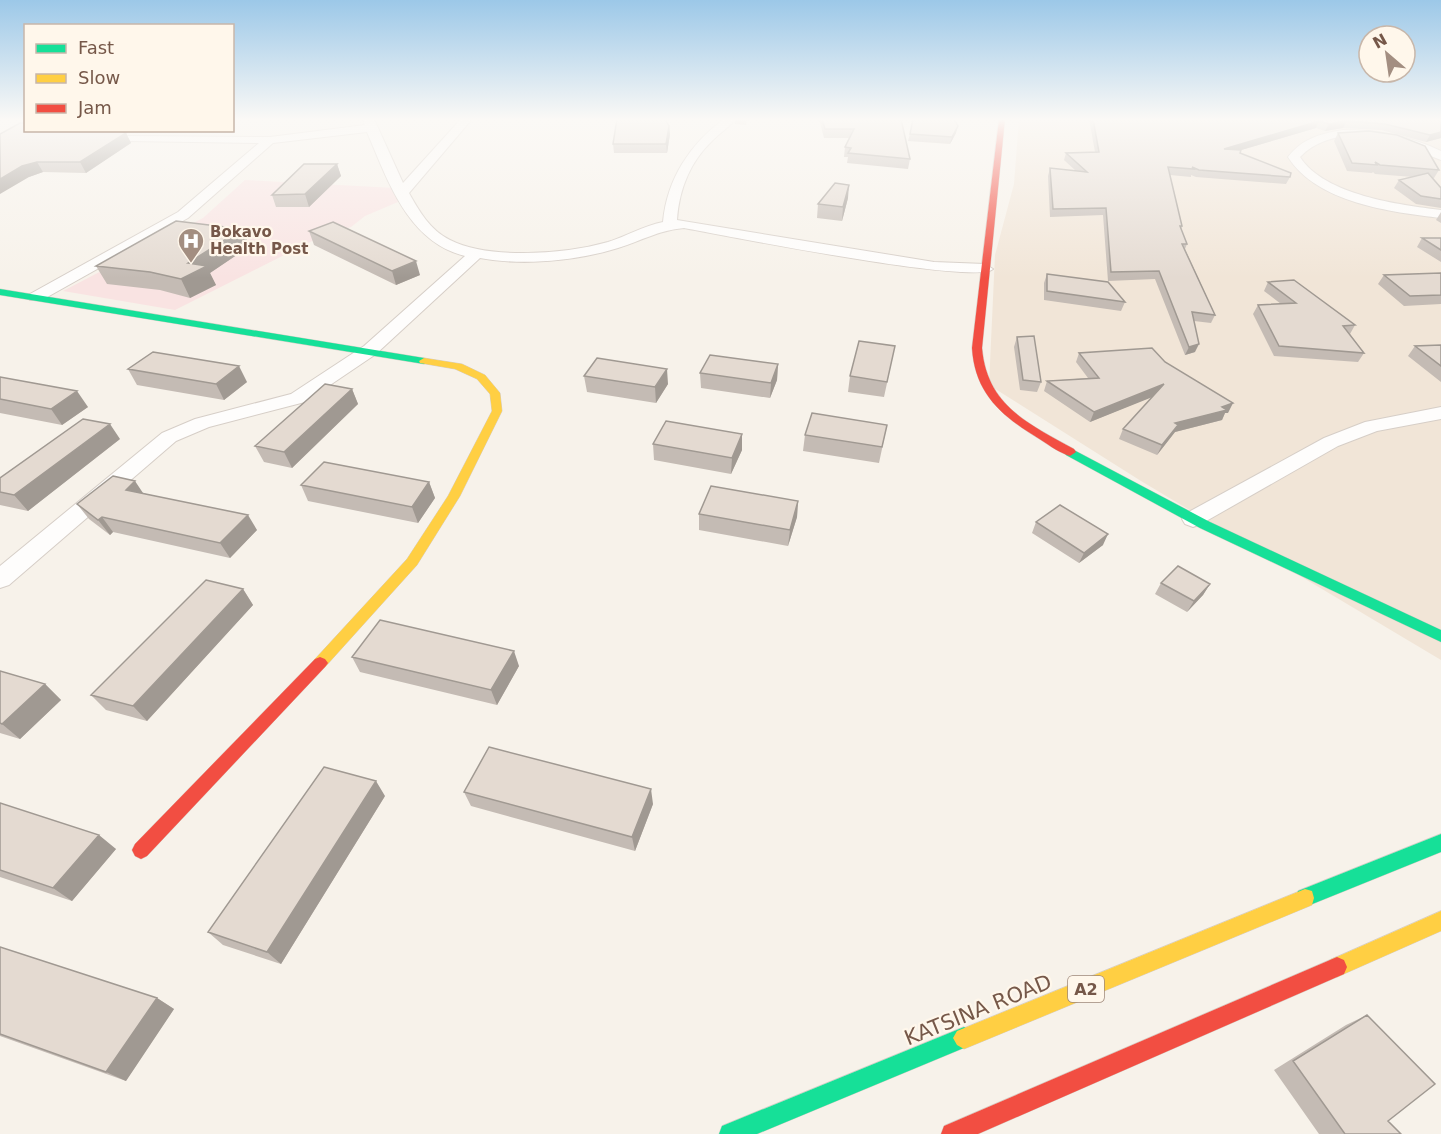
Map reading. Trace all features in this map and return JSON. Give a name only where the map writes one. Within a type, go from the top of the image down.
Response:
[{"type":"main road","points":[[996,172],[976,362],[979,375],[992,396],[1020,420],[1055,443],[1193,519],[1441,636]]},
{"type":"main road","points":[[0,292],[167,321],[370,350],[458,366],[478,374],[492,385],[498,396],[497,411],[454,496],[412,562],[313,671],[141,850]]},
{"type":"main road","name":"KATSINA ROAD","points":[[730,1134],[1441,843]]},
{"type":"main road","points":[[952,1134],[1441,921]]},
{"type":"street","points":[[36,297],[183,215],[233,172]]},
{"type":"street","points":[[393,172],[428,232],[449,245],[476,254],[542,255],[594,250],[624,241],[654,226],[684,224],[934,267],[985,269]]},
{"type":"street","points":[[403,191],[420,172]]},
{"type":"street","points":[[670,225],[670,203],[684,172]]},
{"type":"street","points":[[1303,172],[1346,192],[1405,210],[1441,214]]},
{"type":"street","points":[[0,579],[169,437],[202,423],[298,399],[370,350],[476,254]]},
{"type":"street","points":[[934,267],[983,287]]},
{"type":"street","points":[[1193,519],[1331,441],[1372,426],[1441,413]]},
{"type":"shaded area","points":[[1015,172],[1441,172],[1441,660],[1141,481],[989,385],[995,255],[1014,184]]},
{"type":"shaded area","name":"Bokavo Health Post","points":[[245,180],[414,189],[398,202],[365,216],[351,227],[322,236],[175,310],[63,291],[203,218]]},
{"type":"building","points":[[0,172],[12,172],[0,179]]},
{"type":"building","points":[[296,172],[329,172],[305,194],[272,195]]},
{"type":"building","points":[[1050,172],[1169,172],[1182,226],[1180,226],[1187,244],[1182,244],[1215,315],[1192,312],[1199,344],[1189,347],[1159,271],[1111,272],[1106,208],[1053,209]]},
{"type":"building","points":[[1224,172],[1288,172],[1291,173],[1290,177]]},
{"type":"building","points":[[1428,173],[1441,188],[1441,199],[1421,196],[1399,180]]},
{"type":"building","points":[[835,183],[849,185],[843,207],[818,204]]},
{"type":"building","points":[[176,221],[242,229],[188,263],[207,266],[181,279],[150,272],[96,266]]},
{"type":"building","points":[[333,222],[416,261],[392,271],[309,231]]},
{"type":"building","points":[[1422,238],[1441,238],[1441,250]]},
{"type":"building","points":[[1441,273],[1441,295],[1410,296],[1384,275]]},
{"type":"building","points":[[1047,274],[1108,282],[1125,302],[1047,291]]},
{"type":"building","points":[[1294,280],[1355,325],[1343,326],[1364,353],[1279,346],[1258,305],[1296,303],[1268,282]]},
{"type":"building","points":[[1034,336],[1041,382],[1023,380],[1017,337]]},
{"type":"building","points":[[859,341],[895,346],[887,382],[850,376]]},
{"type":"building","points":[[1441,345],[1441,366],[1415,346]]},
{"type":"building","points":[[1152,348],[1165,362],[1233,403],[1222,407],[1227,410],[1175,423],[1178,425],[1162,445],[1123,429],[1164,384],[1094,412],[1047,381],[1099,378],[1079,353]]},
{"type":"building","points":[[153,352],[239,366],[216,384],[128,369]]},
{"type":"building","points":[[710,355],[778,364],[771,383],[700,373]]},
{"type":"building","points":[[597,358],[667,369],[655,387],[584,376]]},
{"type":"building","points":[[0,377],[77,391],[51,409],[0,399]]},
{"type":"building","points":[[325,384],[352,389],[284,452],[255,446]]},
{"type":"building","points":[[812,413],[887,425],[882,447],[805,435]]},
{"type":"building","points":[[83,419],[110,424],[14,495],[0,492],[0,478]]},
{"type":"building","points":[[666,421],[742,434],[732,458],[653,444]]},
{"type":"building","points":[[324,462],[429,482],[412,507],[301,485]]},
{"type":"building","points":[[113,476],[135,481],[126,490],[248,515],[220,543],[102,517],[98,520],[77,504]]},
{"type":"building","points":[[711,486],[798,501],[790,530],[699,514]]},
{"type":"building","points":[[1060,505],[1108,534],[1084,553],[1036,522]]},
{"type":"building","points":[[1178,566],[1210,584],[1194,601],[1161,583]]},
{"type":"building","points":[[206,580],[243,589],[133,706],[91,695]]},
{"type":"building","points":[[380,620],[514,651],[491,690],[352,657]]},
{"type":"building","points":[[0,671],[45,684],[2,724],[0,723]]},
{"type":"building","points":[[489,747],[651,789],[632,837],[464,792]]},
{"type":"building","points":[[324,767],[376,781],[267,952],[208,932]]},
{"type":"building","points":[[0,803],[99,835],[53,888],[0,870]]},
{"type":"building","points":[[0,947],[157,998],[106,1072],[0,1034]]},
{"type":"building","points":[[1367,1015],[1435,1084],[1388,1121],[1401,1134],[1345,1134],[1293,1061]]},
{"type":"traffic: fast","points":[[0,292],[424,361]]},
{"type":"traffic: fast","points":[[1070,452],[1205,525],[1441,636]]},
{"type":"traffic: fast","points":[[1305,898],[1441,843]]},
{"type":"traffic: fast","points":[[730,1134],[964,1038]]},
{"type":"traffic: slow","points":[[320,663],[412,562],[454,496],[497,411],[495,393],[481,377],[458,366],[424,361]]},
{"type":"traffic: slow","points":[[964,1038],[1305,898]]},
{"type":"traffic: slow","points":[[1337,967],[1441,921]]},
{"type":"traffic: jam","points":[[996,172],[977,348],[978,367],[984,384],[1007,411],[1022,423],[1070,452]]},
{"type":"traffic: jam","points":[[141,850],[320,663]]},
{"type":"traffic: jam","points":[[952,1134],[1337,967]]},
{"type":"place","name":"Bokavo Health Post","points":[[191,264]]}]
